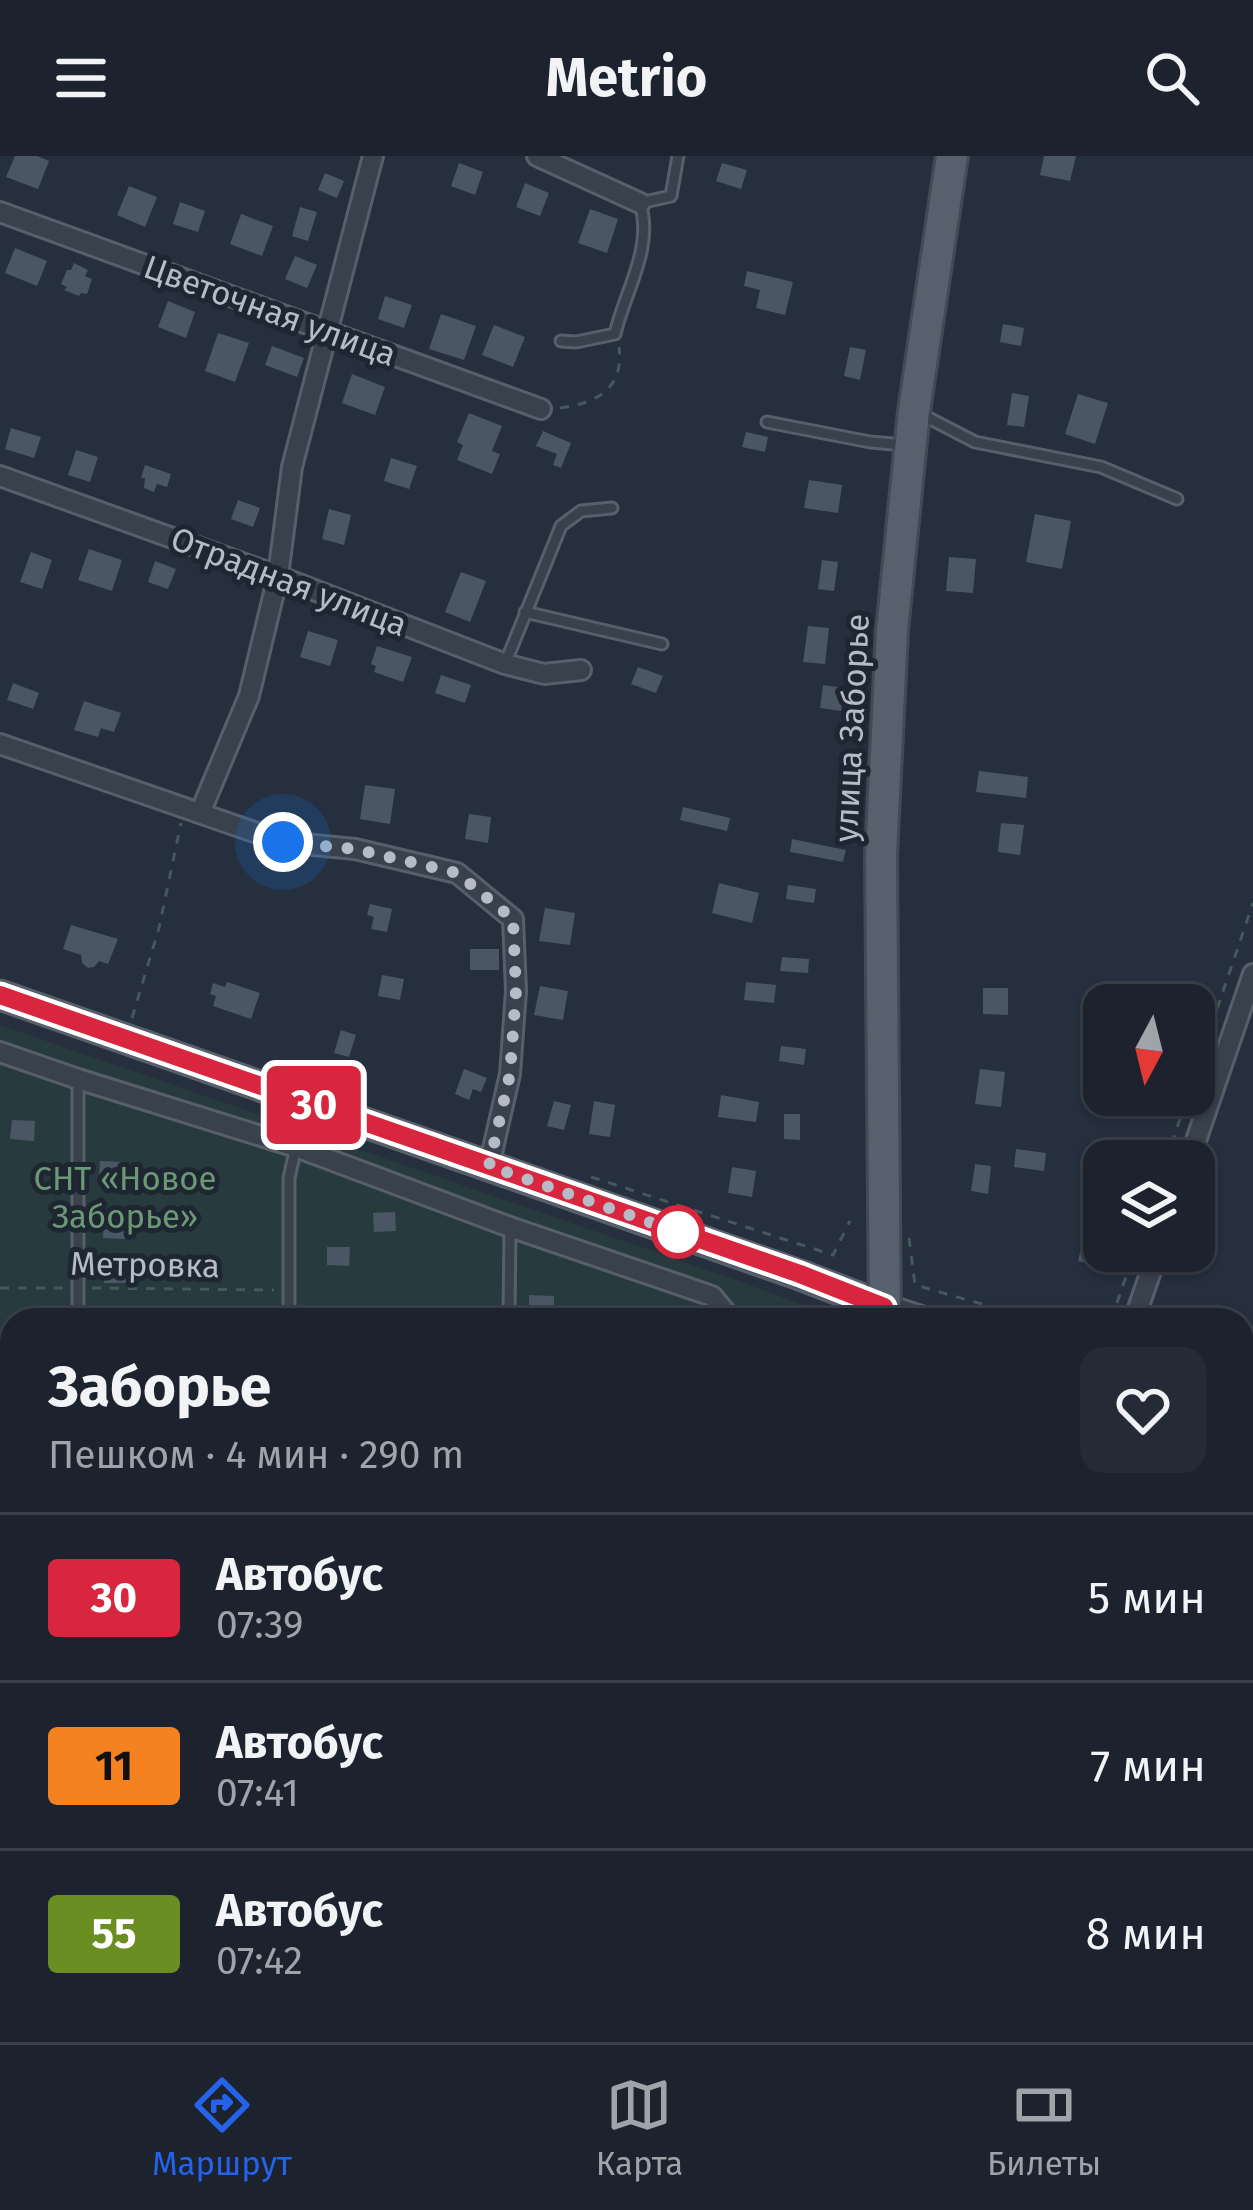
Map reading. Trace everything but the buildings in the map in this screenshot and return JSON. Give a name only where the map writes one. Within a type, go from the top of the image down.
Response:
[{"type":"main road","name":"улица Заборье","points":[[883,1308],[881,856],[892,631],[914,411],[952,156]]},
{"type":"main road","points":[[0,995],[800,1274],[867,1308]]},
{"type":"street","points":[[192,810],[249,696],[278,577],[292,467],[373,156]]},
{"type":"street","points":[[539,156],[640,203]]},
{"type":"street","name":"Цветочная улица","points":[[0,212],[541,409]]},
{"type":"street","name":"Отрадная улица","points":[[0,476],[505,664],[544,674],[581,670]]},
{"type":"street","points":[[0,744],[283,842],[355,849],[457,873],[513,919],[516,991],[510,1074],[489,1166]]},
{"type":"street","points":[[1196,1140],[1253,974]]},
{"type":"street","points":[[0,1052],[296,1147],[712,1297],[722,1308]]},
{"type":"street","points":[[1138,1308],[1151,1272]]},
{"type":"lane","points":[[561,340],[576,342],[615,334],[640,258],[645,220],[640,203],[671,196],[678,156]]},
{"type":"lane","points":[[914,411],[974,442],[1101,467],[1177,500]]},
{"type":"lane","points":[[767,422],[910,446]]},
{"type":"lane","points":[[505,664],[561,526],[581,511],[611,508]]},
{"type":"lane","points":[[525,612],[662,644]]},
{"type":"lane","points":[[78,1079],[78,1308]]},
{"type":"lane","points":[[289,1308],[289,1178],[299,1100]]},
{"type":"lane","points":[[509,1308],[510,1227]]},
{"type":"path","points":[[541,409],[593,401],[609,388],[620,370],[615,334]]},
{"type":"path","points":[[132,1019],[192,810]]},
{"type":"path","points":[[1215,1015],[1253,903]]},
{"type":"path","points":[[833,1256],[850,1221]]},
{"type":"path","points":[[908,1230],[915,1286],[995,1308]]},
{"type":"path","points":[[1115,1308],[1128,1272]]},
{"type":"path","name":"Метровка","points":[[0,1288],[289,1290]]},
{"type":"path","points":[[939,1308],[949,1295]]},
{"type":"green space","name":"СНТ «Новое Заборье»","points":[[0,1025],[806,1308],[0,1308]]},
{"type":"bus line","name":"30","points":[[0,995],[800,1274],[884,1308]]},
{"type":"route","points":[[283,842],[355,849],[457,873],[513,919],[516,991],[510,1074],[489,1166],[678,1232]]}]
